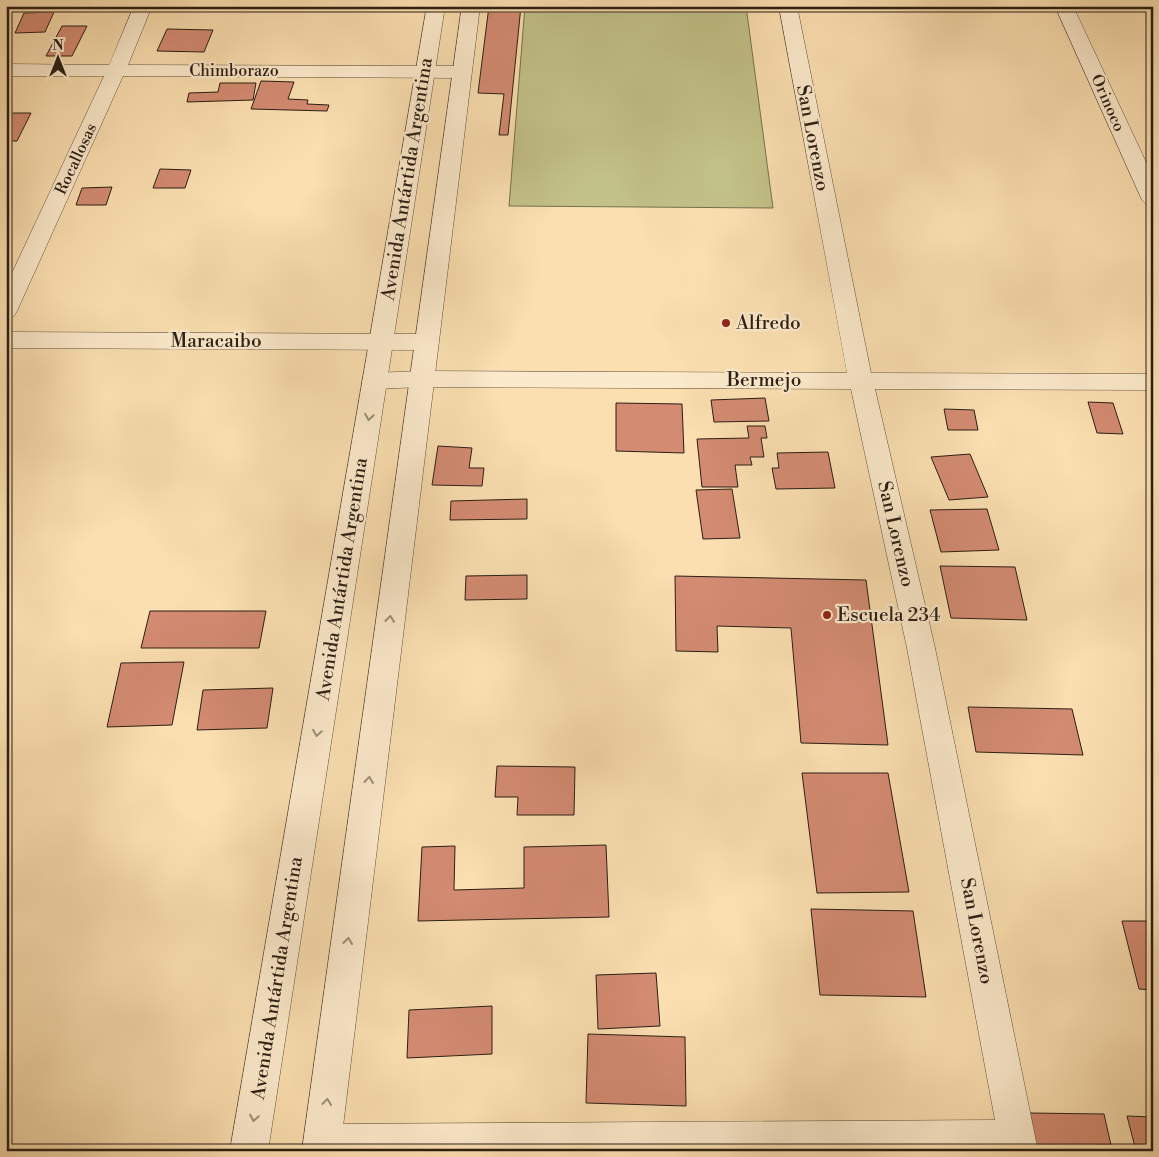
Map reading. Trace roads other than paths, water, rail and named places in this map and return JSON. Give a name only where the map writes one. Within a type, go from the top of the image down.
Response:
[{"type":"street","name":"Rocallosas","points":[[6,310],[116,70],[143,6]]},
{"type":"street","name":"Avenida Antártida Argentina","points":[[249,1151],[436,6]]},
{"type":"street","name":"Avenida Antártida Argentina","points":[[321,1147],[471,6]]},
{"type":"street","name":"San Lorenzo","points":[[788,6],[861,381],[921,648],[1018,1144]]},
{"type":"street","name":"Orinoco","points":[[1064,6],[1153,200]]},
{"type":"street","name":"Chimborazo","points":[[6,70],[462,72]]},
{"type":"street","name":"Maracaibo","points":[[6,340],[427,342]]},
{"type":"street","name":"Bermejo","points":[[374,381],[421,379],[1153,382]]},
{"type":"street","points":[[321,1147],[1018,1144]]},
{"type":"place","name":"Alfredo","points":[[726,323]]},
{"type":"place","name":"Escuela 234","points":[[827,615]]}]
